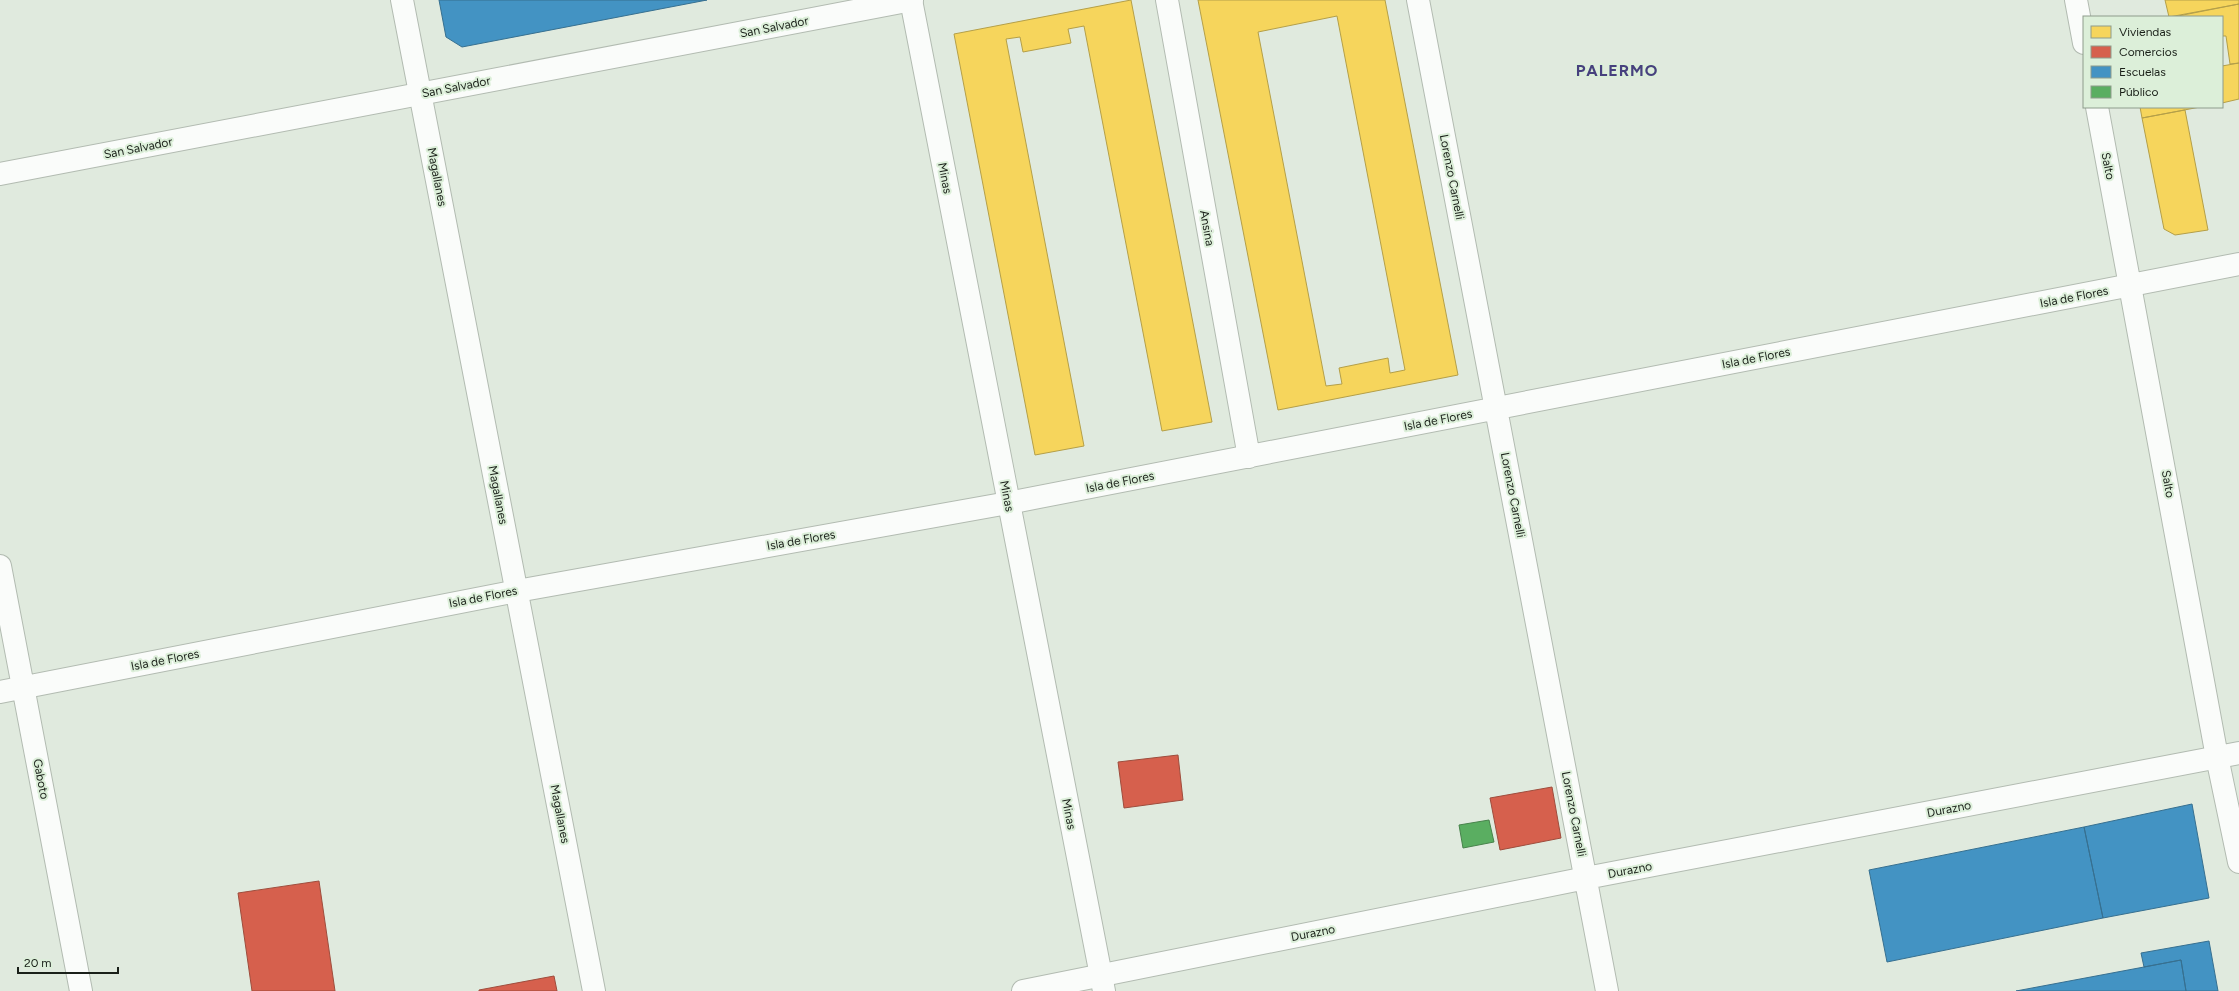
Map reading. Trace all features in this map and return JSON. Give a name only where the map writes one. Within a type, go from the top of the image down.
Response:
[{"type":"street","name":"Magallanes","points":[[402,0],[594,991]]},
{"type":"street","name":"San Salvador","points":[[0,174],[911,0]]},
{"type":"street","name":"Minas","points":[[911,0],[1102,983]]},
{"type":"street","name":"Ansina","points":[[1167,0],[1249,457]]},
{"type":"street","name":"Lorenzo Carnelli","points":[[1418,0],[1607,991]]},
{"type":"street","points":[[2076,0],[2083,38]]},
{"type":"street","name":"Salto","points":[[2096,108],[2239,862]]},
{"type":"street","name":"Isla de Flores","points":[[0,692],[517,591],[1008,503],[1249,457],[2239,264]]},
{"type":"street","name":"Gaboto","points":[[0,566],[81,991]]},
{"type":"street","name":"Durazno","points":[[1023,991],[1102,983],[1586,878],[2239,753]]},
{"type":"building: Viviendas","points":[[1131,0],[1212,422],[1162,431],[1084,26],[1068,29],[1071,43],[1023,52],[1020,37],[1006,39],[1084,446],[1035,455],[954,34]]},
{"type":"building: Viviendas","points":[[1198,0],[1385,0],[1458,375],[1278,410]],"holes":[[[1337,16],[1405,370],[1390,373],[1388,358],[1339,368],[1342,384],[1326,386],[1258,32]]]},
{"type":"building: Viviendas","points":[[2165,0],[2239,0],[2239,4],[2169,16]]},
{"type":"building: Viviendas","points":[[2239,4],[2239,63],[2230,64],[2226,36],[2223,36],[2223,16],[2178,16]]},
{"type":"building: Viviendas","points":[[2239,63],[2239,99],[2223,103],[2223,66]]},
{"type":"building: Viviendas","points":[[2140,108],[2195,108],[2142,118]]},
{"type":"building: Viviendas","points":[[2185,110],[2208,230],[2175,235],[2164,229],[2142,118]]},
{"type":"building: Comercios","points":[[1178,755],[1183,800],[1124,808],[1118,762]]},
{"type":"building: Comercios","points":[[1552,787],[1561,838],[1500,850],[1490,798]]},
{"type":"building: Comercios","points":[[319,881],[335,991],[252,991],[238,893]]},
{"type":"building: Comercios","points":[[554,976],[557,991],[479,991],[479,990]]},
{"type":"building: Escuelas","points":[[439,0],[707,0],[462,47],[446,37]]},
{"type":"building: Escuelas","points":[[2192,804],[2209,898],[2103,918],[2084,827]]},
{"type":"building: Escuelas","points":[[2084,827],[2103,918],[1887,962],[1869,870]]},
{"type":"building: Escuelas","points":[[2209,941],[2218,991],[2186,991],[2181,960],[2144,967],[2141,953]]},
{"type":"building: Escuelas","points":[[2181,960],[2186,991],[2016,991],[2144,967]]},
{"type":"building: Público","points":[[1489,820],[1494,842],[1463,848],[1459,825]]},
{"type":"district","name":"PALERMO","points":[[1617,70]]}]
